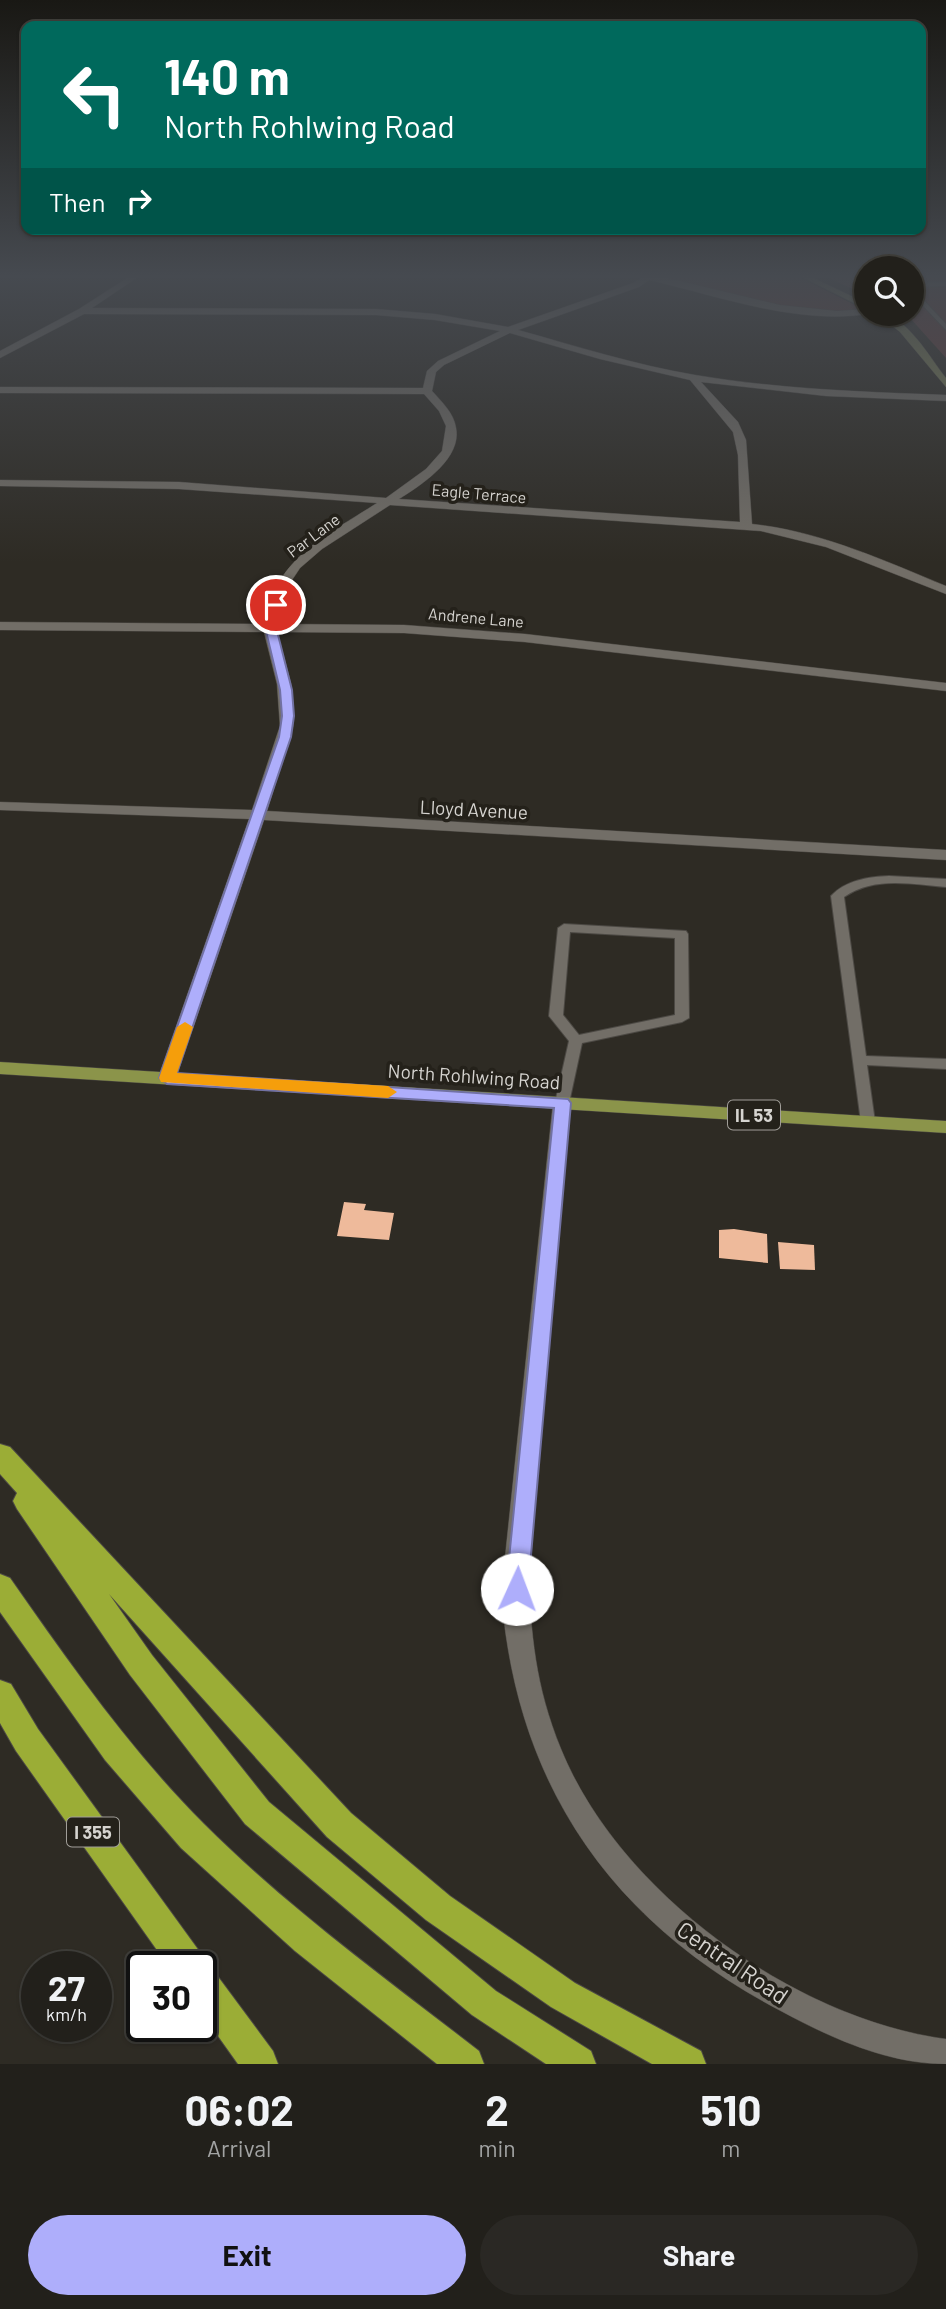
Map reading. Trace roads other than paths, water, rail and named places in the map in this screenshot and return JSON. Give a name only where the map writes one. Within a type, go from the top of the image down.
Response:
[{"type":"highway","points":[[0,1455],[339,1825],[438,1908],[563,1995],[688,2064]]},
{"type":"highway","points":[[0,1461],[141,1665],[257,1813],[484,2003],[578,2064]]},
{"type":"highway","points":[[0,1587],[92,1716],[160,1801],[237,1877],[466,2064]]},
{"type":"highway","name":"I 355","points":[[0,1694],[27,1740],[179,1951]]},
{"type":"highway","points":[[217,2004],[260,2064]]},
{"type":"main road","name":"North Rohlwing Road","points":[[0,1068],[946,1127]]},
{"type":"street","points":[[0,390],[428,391],[432,371]]},
{"type":"street","points":[[662,371],[694,379],[826,393],[946,398]]},
{"type":"street","points":[[694,379],[735,426],[742,442],[746,526]]},
{"type":"street","name":"Par Lane","points":[[167,1078],[285,737],[288,716],[286,690],[271,627],[282,584],[294,568],[317,548],[436,466],[451,442],[452,430],[448,418],[428,391]]},
{"type":"street","name":"Eagle Terrace","points":[[0,482],[175,484],[545,515],[746,526],[763,528],[825,546],[946,590]]},
{"type":"street","name":"Andrene Lane","points":[[0,626],[404,629],[525,638],[946,687]]},
{"type":"street","name":"Lloyd Avenue","points":[[0,806],[221,817],[257,815],[946,855]]},
{"type":"street","name":"Central Road","points":[[562,1103],[516,1567],[517,1634],[533,1709],[560,1777],[600,1846],[644,1899],[700,1945],[772,1993],[849,2029],[946,2054]]},
{"type":"lane","points":[[868,1122],[837,896],[852,883],[873,880],[946,883]]},
{"type":"lane","points":[[564,928],[681,934],[682,1018],[576,1040],[556,1016],[564,928]]},
{"type":"lane","points":[[562,1103],[576,1040]]},
{"type":"lane","points":[[859,1060],[946,1064]]}]
